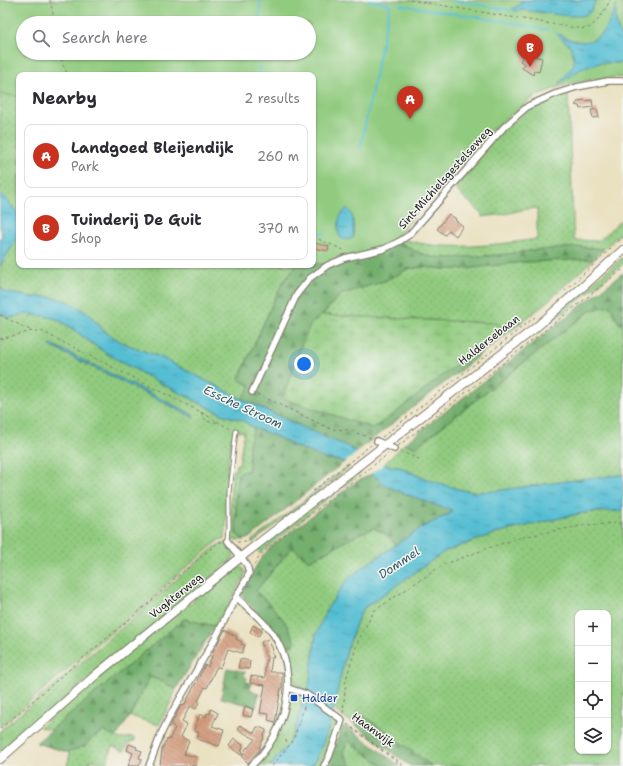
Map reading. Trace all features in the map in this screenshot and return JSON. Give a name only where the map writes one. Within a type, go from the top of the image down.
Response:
[{"type":"main road","name":"Haldersebaan","points":[[370,456],[534,329],[623,250]]},
{"type":"main road","name":"Vughterweg","points":[[0,758],[98,673],[241,557],[370,456]]},
{"type":"street","name":"Sint-Michielsgestelseweg","points":[[252,392],[297,294],[310,278],[328,265],[352,256],[384,249],[409,235],[504,127],[528,106],[555,94],[577,87],[608,81],[623,81]]},
{"type":"street","points":[[377,441],[394,449]]},
{"type":"street","points":[[149,766],[161,734],[171,714],[216,637],[249,574],[241,557],[228,541]]},
{"type":"street","points":[[236,597],[264,622],[273,634],[281,648],[288,675],[288,688],[284,711],[280,723],[269,743],[250,766]]},
{"type":"street","name":"Haanwijk","points":[[288,688],[340,718]]},
{"type":"street","points":[[324,766],[329,757],[340,718]]},
{"type":"lane","points":[[228,541],[229,492],[236,431]]},
{"type":"path","points":[[50,0],[53,16]]},
{"type":"path","points":[[410,0],[576,28],[588,28],[596,22],[610,0]]},
{"type":"path","points":[[61,60],[66,72]]},
{"type":"path","points":[[564,292],[623,237]]},
{"type":"path","points":[[316,238],[341,248],[352,256]]},
{"type":"path","points":[[249,574],[260,556],[271,545],[623,269]]},
{"type":"path","points":[[0,315],[32,331]]},
{"type":"path","name":"Haldersebaan","points":[[345,465],[536,317]]},
{"type":"path","points":[[0,339],[32,331],[41,331],[236,431]]},
{"type":"path","points":[[252,392],[331,429],[349,430],[377,441]]},
{"type":"path","points":[[201,412],[204,419],[219,422]]},
{"type":"path","points":[[394,449],[419,460]]},
{"type":"path","points":[[402,766],[340,718],[346,679],[358,641],[374,611],[441,566],[488,548],[522,538],[585,525],[623,524]]},
{"type":"path","points":[[228,541],[242,542],[247,540]]},
{"type":"path","points":[[0,729],[219,542]]},
{"type":"path","points":[[272,766],[293,741],[306,697]]},
{"type":"path","name":"Haanwijk","points":[[340,718],[405,766]]},
{"type":"path","points":[[285,740],[290,744]]},
{"type":"green space","points":[[0,0],[623,0],[623,77],[595,79],[565,85],[537,95],[476,141],[389,246],[365,256],[335,265],[316,263],[316,72],[16,72],[16,96],[0,94]]},
{"type":"green space","points":[[0,90],[16,93],[16,212],[0,193]]},
{"type":"green space","points":[[568,93],[574,240],[598,241],[623,218],[623,231],[604,249],[581,247],[449,258],[431,257],[417,252],[399,242],[403,239],[435,245],[470,246],[537,239],[537,208],[482,217],[482,214],[455,189],[483,150],[501,132],[532,108],[555,96]]},
{"type":"green space","points":[[16,240],[16,268],[295,268],[284,282],[275,298],[239,378],[241,381],[251,386],[242,399],[160,357],[121,342],[104,331],[88,313],[51,297],[29,297],[5,292],[0,286],[0,266]]},
{"type":"green space","points":[[399,242],[417,252],[431,257],[449,258],[581,247],[604,249],[594,259],[524,262],[461,269],[423,267],[407,269],[384,281],[339,296],[322,315],[312,323],[282,398],[373,428],[395,413],[513,319],[522,322],[356,452],[347,446],[242,399],[251,386],[239,379],[283,282],[295,268],[316,268],[316,251],[332,247]]},
{"type":"green space","points":[[623,257],[623,264],[567,310],[531,335]]},
{"type":"green space","points":[[594,259],[540,308],[522,322],[513,319],[503,327],[494,323],[322,315],[339,296],[384,281],[407,269],[423,267],[461,269],[524,262]]},
{"type":"green space","points":[[623,273],[623,324],[619,323],[610,306],[591,310],[416,448],[405,443]]},
{"type":"green space","points":[[610,306],[619,323],[623,324],[623,475],[488,492],[474,492],[461,490],[434,482],[404,469],[384,464],[405,443],[416,448],[591,310]]},
{"type":"green space","points":[[0,313],[10,318],[24,314],[57,319],[111,356],[154,380],[224,415],[242,420],[254,428],[249,443],[249,470],[238,474],[236,495],[236,534],[244,540],[231,540],[231,487],[233,470],[236,470],[237,464],[239,464],[244,432],[234,430],[228,469],[224,539],[219,540],[170,581],[149,602],[92,648],[0,727]],"holes":[[[51,344],[193,417],[50,346]]]},
{"type":"green space","points":[[322,315],[494,323],[503,327],[395,413],[373,428],[282,398],[309,328],[312,323]]},
{"type":"green space","points":[[254,428],[326,459],[344,462],[256,533],[244,540],[236,534],[236,495],[238,474],[249,470],[249,443]]},
{"type":"green space","points":[[348,466],[350,467],[252,543],[252,540]]},
{"type":"green space","points":[[358,470],[362,472],[260,554],[257,549]]},
{"type":"green space","points":[[372,474],[384,485],[453,512],[425,526],[396,545],[385,533],[373,528],[309,561],[292,547],[256,591],[279,614],[292,635],[295,644],[283,649],[266,622],[242,595],[245,588],[260,561],[271,547],[356,482]]},
{"type":"green space","points":[[623,511],[623,766],[432,766],[358,712],[355,725],[333,709],[347,647],[364,608],[444,552],[500,532],[578,514]]},
{"type":"green space","points":[[373,528],[385,533],[396,545],[358,571],[340,591],[316,634],[308,693],[297,685],[290,676],[289,667],[283,649],[295,645],[288,628],[279,615],[256,591],[292,547],[361,533]]},
{"type":"green space","points":[[222,543],[227,543],[231,548],[234,554],[233,559],[0,752],[0,731],[143,610],[172,583],[215,547]]},
{"type":"green space","points":[[237,566],[243,568],[245,575],[215,626],[184,619],[51,730],[39,727],[102,674]]},
{"type":"green space","points":[[184,619],[215,626],[176,689],[150,677],[130,716],[116,737],[103,731],[85,746],[67,752],[36,743]]},
{"type":"green space","points":[[227,668],[245,672],[244,677],[247,678],[246,682],[251,683],[250,690],[259,693],[256,707],[221,698]]},
{"type":"green space","points":[[150,677],[176,689],[159,725],[130,716]]},
{"type":"green space","points":[[296,694],[306,698],[303,703],[294,733],[287,745],[270,766],[254,766],[259,761],[288,703],[289,697]]},
{"type":"green space","points":[[357,712],[366,717],[432,766],[410,766],[355,725]]},
{"type":"green space","points":[[331,716],[338,721],[333,735],[320,766],[312,766],[324,742]]},
{"type":"green space","points":[[343,726],[350,729],[400,766],[383,766],[348,741],[343,752],[352,766],[330,766],[328,762]]},
{"type":"green space","points":[[103,731],[121,739],[132,737],[136,740],[128,743],[124,751],[113,746],[106,763],[90,760],[88,766],[67,766],[70,754],[67,752],[85,746]]},
{"type":"green space","points":[[348,740],[383,766],[352,766],[343,752]]},
{"type":"water","points":[[521,0],[596,0],[591,11],[583,16],[569,16],[522,10],[515,11],[512,9],[521,4]]},
{"type":"water","points":[[616,5],[616,22],[623,39],[623,63],[600,63],[581,69],[559,84],[574,65],[574,62],[571,47],[558,34],[582,42],[596,38],[606,27]]},
{"type":"water","points":[[0,193],[16,212],[16,240],[0,266],[0,238],[2,236],[0,228]]},
{"type":"water","points":[[347,208],[352,214],[353,218],[354,237],[347,240],[341,238],[338,228],[340,216]]},
{"type":"water","points":[[0,286],[5,292],[29,297],[51,297],[70,302],[88,313],[104,331],[121,342],[160,357],[242,399],[384,464],[399,467],[423,478],[458,489],[475,492],[623,475],[623,511],[578,514],[500,532],[444,552],[366,606],[356,623],[347,650],[326,735],[312,766],[270,766],[287,745],[294,733],[303,703],[308,693],[316,634],[327,609],[344,584],[363,567],[412,534],[453,512],[384,485],[372,474],[344,462],[326,459],[254,428],[242,420],[224,415],[154,380],[111,356],[57,319],[24,314],[10,318],[0,313]]},
{"type":"water","points":[[51,344],[194,415],[193,417],[50,346]]},
{"type":"pier","points":[[359,451],[385,463],[369,475],[343,464]]},
{"type":"building","points":[[532,43],[537,46],[531,55],[542,58],[539,72],[534,71],[533,75],[522,68],[525,64],[520,61]]},
{"type":"building","points":[[592,100],[593,107],[580,109],[579,106],[575,105],[578,101]]},
{"type":"building","points":[[597,109],[599,117],[593,118],[591,110]]},
{"type":"building","points":[[449,214],[463,226],[456,236],[449,230],[445,235],[437,229]]},
{"type":"building","points":[[316,244],[329,246],[328,251],[316,249]]},
{"type":"building","points":[[253,625],[262,630],[258,637],[250,632]]},
{"type":"building","points":[[225,630],[237,637],[236,639],[242,642],[241,644],[245,645],[242,653],[228,649],[221,668],[216,668],[207,688],[205,687],[198,701],[199,702],[196,709],[190,706],[182,721],[187,724],[181,737],[189,741],[184,754],[197,757],[196,766],[160,766],[162,749],[167,739],[169,740],[175,728],[171,725],[181,705],[184,706],[205,665],[208,667],[214,650]]},
{"type":"building","points":[[268,639],[273,650],[271,651],[274,657],[272,657],[270,672],[282,672],[282,688],[275,722],[268,720],[269,714],[260,713],[265,685],[250,683],[251,676],[265,678],[267,658],[261,642]]},
{"type":"building","points":[[240,659],[250,661],[249,669],[238,668]]},
{"type":"building","points":[[245,706],[253,709],[251,717],[243,715]]},
{"type":"building","points":[[211,709],[218,713],[212,726],[224,730],[219,746],[197,739],[199,733],[194,730],[200,714],[206,717],[207,713],[210,714]]},
{"type":"building","points":[[240,725],[254,733],[257,727],[266,730],[259,747],[261,748],[248,763],[242,756],[247,747],[248,748],[255,739],[237,729]]},
{"type":"building","points":[[234,739],[243,745],[241,755],[229,746]]},
{"type":"building","points":[[129,744],[142,751],[139,758],[142,759],[139,766],[128,766],[133,753],[127,750]]},
{"type":"waterway","points":[[259,16],[260,0]]},
{"type":"waterway","points":[[360,149],[390,4],[368,0]]},
{"type":"waterway","points":[[451,0],[513,10]]},
{"type":"waterway","points":[[400,5],[502,21],[547,30]]},
{"type":"waterway","points":[[259,72],[260,60]]},
{"type":"waterway","points":[[316,232],[325,234]]},
{"type":"place","name":"Tuinderij De Guit","points":[[530,67]]},
{"type":"place","name":"Landgoed Bleijendijk","points":[[410,119]]},
{"type":"place","name":"Halder","points":[[294,698]]},
{"type":"water label","name":"Essche Stroom","points":[[243,407]]},
{"type":"water label","name":"Dommel","points":[[399,563]]}]
